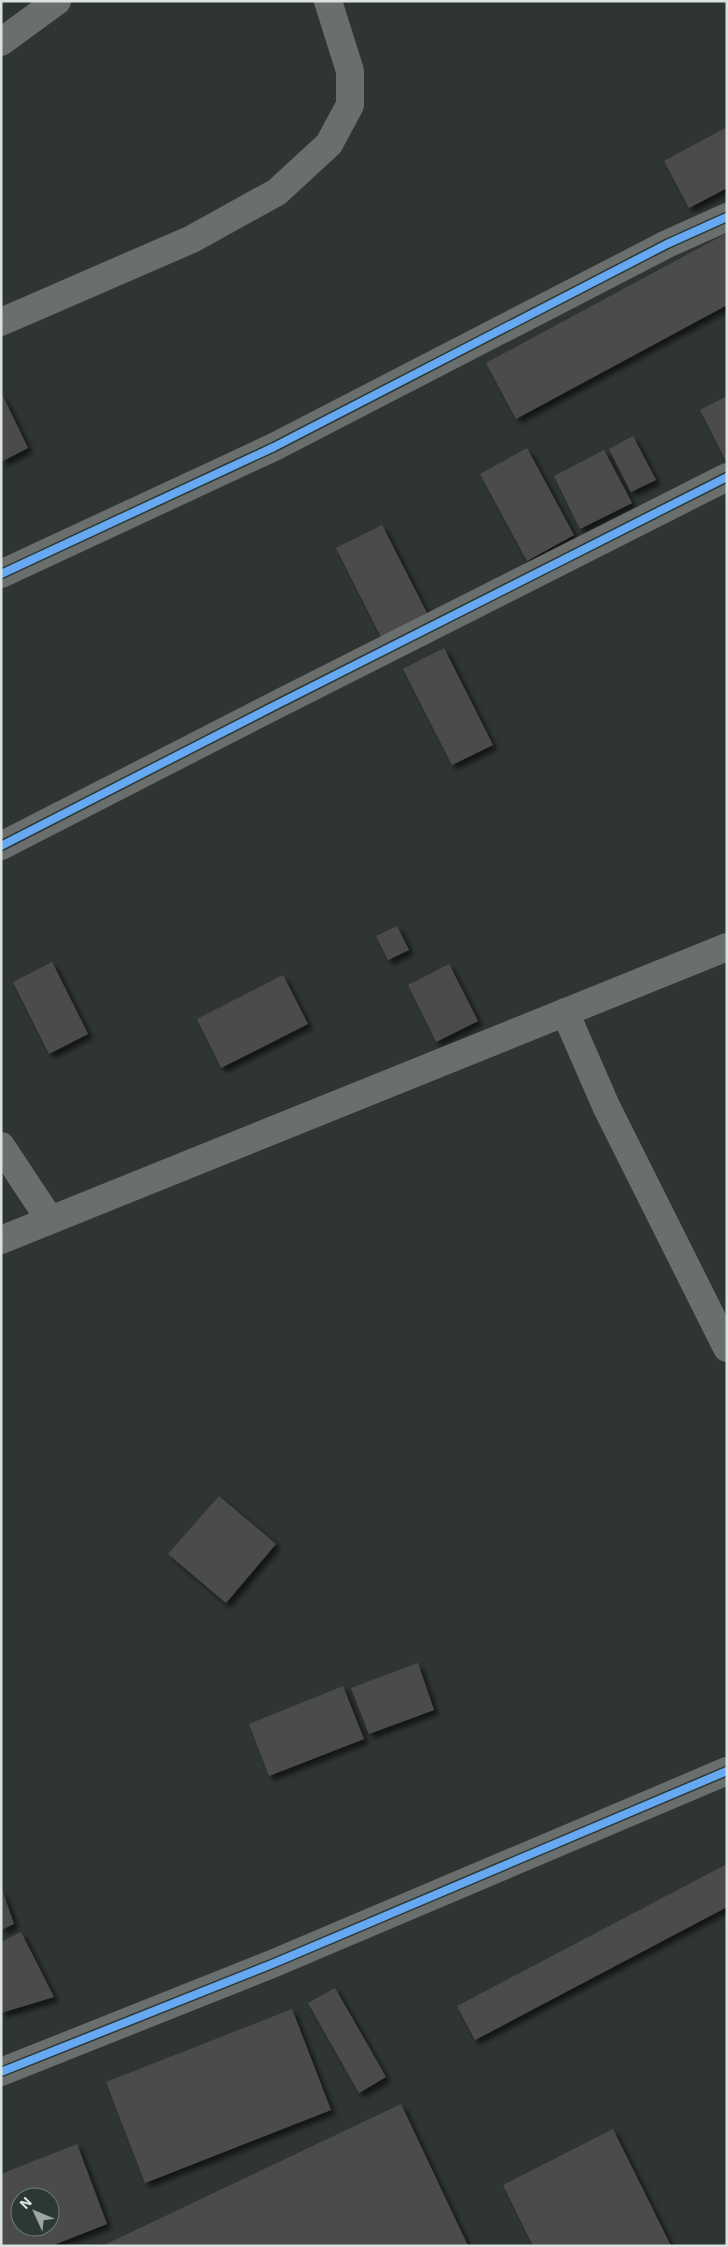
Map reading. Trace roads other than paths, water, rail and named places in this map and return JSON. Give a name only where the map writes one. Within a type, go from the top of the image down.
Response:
[{"type":"street","points":[[3,36],[57,1]]},
{"type":"street","points":[[1,322],[192,239],[277,192],[329,144],[350,105],[350,71],[328,1]]},
{"type":"street","points":[[1,574],[274,447],[667,244],[727,217]]},
{"type":"street","points":[[1,846],[272,706],[727,477]]},
{"type":"street","points":[[1,1240],[727,947]]},
{"type":"street","points":[[565,1012],[606,1106],[727,1348]]},
{"type":"street","points":[[1,1146],[50,1220]]},
{"type":"street","points":[[1,2072],[272,1964],[727,1771]]}]
